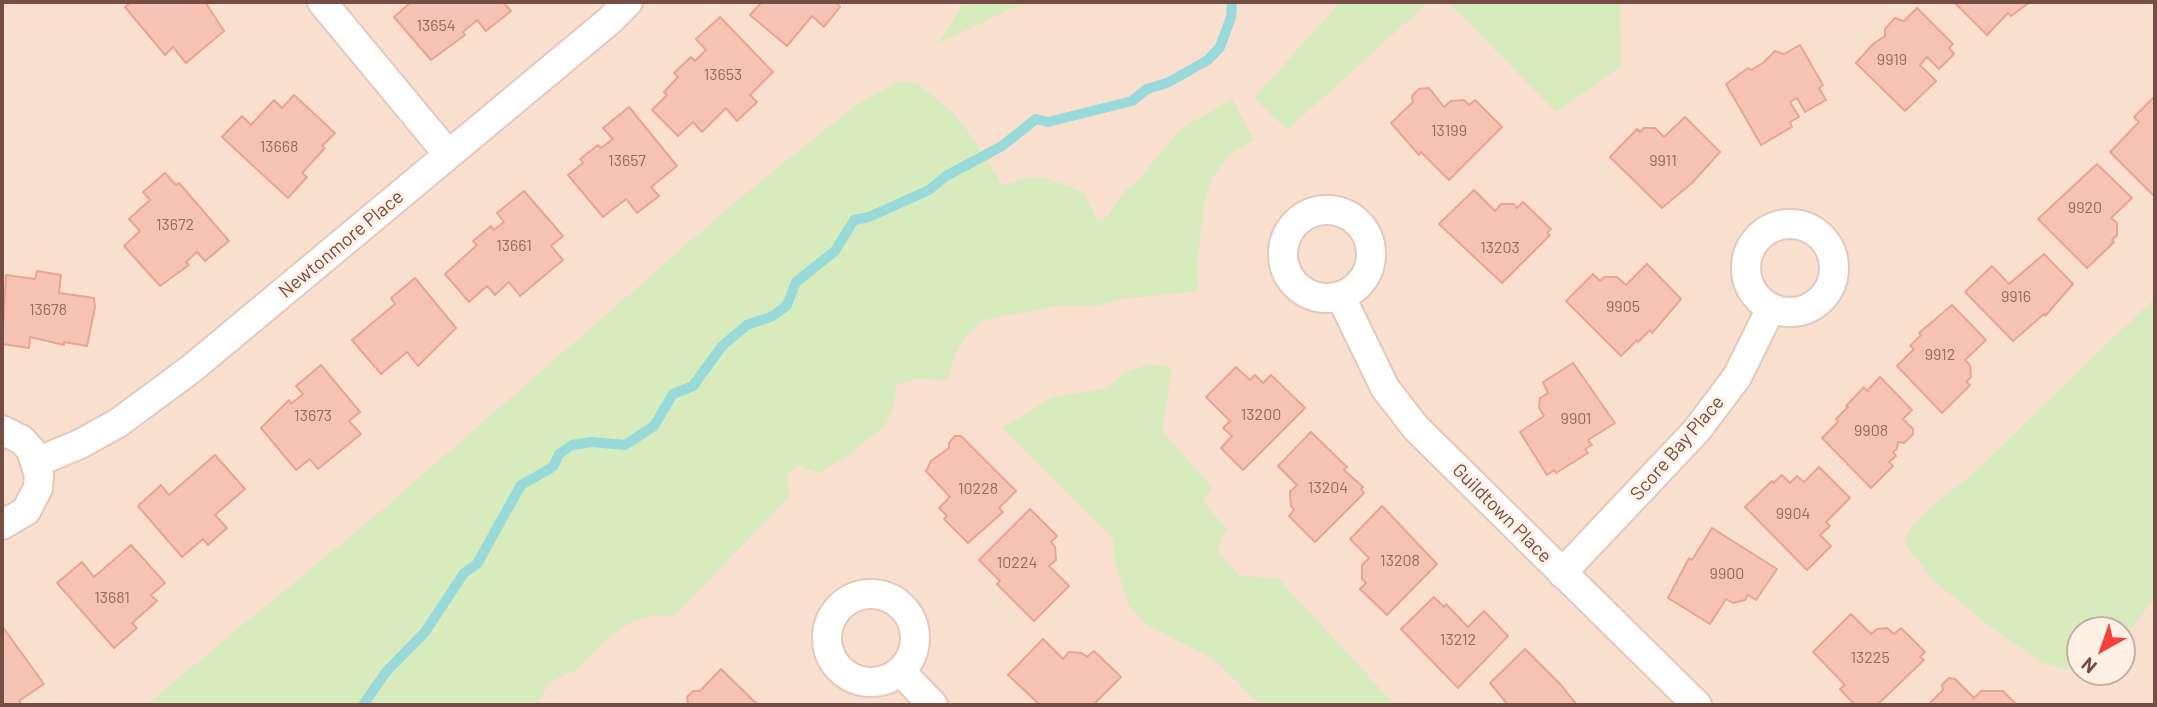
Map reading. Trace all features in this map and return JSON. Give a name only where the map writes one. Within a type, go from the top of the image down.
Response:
[{"type":"street","points":[[322,2],[448,155]]},
{"type":"street","name":"Newtonmore Place","points":[[37,462],[80,444],[118,423],[191,369],[628,2]]},
{"type":"street","name":"Guildtown Place","points":[[1340,297],[1385,388],[1416,428],[1697,705]]},
{"type":"street","name":"Score Bay Place","points":[[1562,573],[1697,430],[1737,377],[1771,308]]},
{"type":"street","points":[[2,430],[22,440],[37,462],[38,488],[34,501],[16,519],[2,525]]},
{"type":"street","points":[[901,672],[933,705]]},
{"type":"shaded area","points":[[2,2],[2155,2],[2155,705],[2,705]]},
{"type":"green space","points":[[964,2],[1025,2],[939,43]]},
{"type":"green space","points":[[1341,2],[1429,2],[1287,130],[1254,98]]},
{"type":"green space","points":[[1448,2],[1620,2],[1621,67],[1556,112]]},
{"type":"green space","points":[[900,81],[917,83],[954,114],[1003,186],[1025,178],[1043,177],[1062,184],[1084,193],[1098,223],[1108,216],[1122,194],[1141,177],[1181,129],[1232,99],[1254,140],[1229,155],[1212,178],[1204,203],[1197,265],[1198,291],[1121,299],[1097,306],[1056,306],[983,320],[965,338],[955,355],[947,381],[918,378],[896,385],[894,406],[885,425],[847,457],[818,473],[800,466],[787,472],[789,497],[674,616],[655,615],[633,621],[611,635],[574,671],[550,682],[536,705],[146,705],[381,511],[733,204],[856,105]]},
{"type":"green space","points":[[2155,298],[2155,598],[2136,622],[2136,616],[2066,616],[2066,670],[2041,662],[1989,626],[1932,579],[1904,542],[1911,527],[1932,506],[1975,472]]},
{"type":"green space","points":[[1148,364],[1172,367],[1162,430],[1212,488],[1203,502],[1228,530],[1221,538],[1218,553],[1240,576],[1278,578],[1395,705],[1261,705],[1215,660],[1146,624],[1129,605],[1115,563],[1113,538],[1002,428],[1053,397],[1108,388],[1122,374]]},
{"type":"building","points":[[131,2],[205,2],[224,31],[186,63],[173,47],[165,55],[125,7]]},
{"type":"building","points":[[411,2],[503,2],[511,11],[486,31],[477,20],[463,32],[465,35],[431,60],[394,17]]},
{"type":"building","points":[[762,2],[836,2],[840,7],[824,27],[812,16],[787,46],[750,15]]},
{"type":"building","points":[[1954,2],[2030,2],[2011,16],[2008,13],[1987,35]]},
{"type":"building","points":[[1917,8],[1953,44],[1949,48],[1954,54],[1939,69],[1927,57],[1920,65],[1936,81],[1905,111],[1856,63],[1873,44],[1885,36],[1885,29],[1895,18],[1904,21]]},
{"type":"building","points":[[720,17],[773,72],[750,95],[757,102],[737,121],[726,108],[702,132],[693,122],[678,136],[652,110],[667,95],[664,92],[678,77],[674,73],[691,57],[695,61],[706,50],[696,39]]},
{"type":"building","points":[[1800,45],[1823,85],[1819,88],[1826,100],[1805,112],[1797,98],[1790,102],[1799,117],[1790,122],[1792,127],[1761,145],[1726,84],[1748,68],[1751,70],[1763,63],[1775,51],[1784,54]]},
{"type":"building","points":[[1429,88],[1444,107],[1451,101],[1464,100],[1469,105],[1475,100],[1502,127],[1449,180],[1421,152],[1419,155],[1391,123],[1413,102],[1412,96],[1419,89]]},
{"type":"building","points":[[294,95],[335,133],[302,173],[307,177],[288,198],[222,137],[242,116],[251,125],[274,100],[282,108]]},
{"type":"building","points":[[2155,96],[2155,197],[2110,152],[2139,122],[2134,117]]},
{"type":"building","points":[[629,107],[677,166],[651,187],[659,196],[637,213],[626,199],[603,217],[568,175],[583,163],[580,159],[598,145],[601,148],[613,139],[603,128]]},
{"type":"building","points":[[1685,117],[1720,152],[1692,183],[1662,208],[1610,157],[1637,129],[1640,132],[1644,128],[1655,128],[1664,137]]},
{"type":"building","points":[[2097,164],[2132,198],[2111,218],[2117,223],[2117,235],[2112,240],[2114,242],[2087,268],[2038,219]]},
{"type":"building","points":[[165,173],[176,185],[179,183],[229,241],[205,261],[197,252],[186,262],[189,265],[160,286],[124,246],[140,231],[129,219],[150,200],[143,192]]},
{"type":"building","points":[[1474,190],[1495,211],[1501,204],[1514,204],[1517,208],[1523,202],[1551,229],[1547,233],[1550,235],[1502,283],[1439,224]]},
{"type":"building","points":[[524,191],[563,236],[551,246],[563,260],[520,296],[509,282],[495,295],[487,286],[469,302],[445,274],[477,245],[473,241],[491,226],[494,230],[504,222],[497,213]]},
{"type":"building","points":[[2044,254],[2073,284],[2045,316],[2044,314],[2013,341],[1965,292],[1992,266],[2009,284]]},
{"type":"building","points":[[1647,264],[1681,299],[1652,333],[1650,330],[1621,356],[1566,301],[1593,274],[1600,281],[1604,277],[1617,277],[1626,285]]},
{"type":"building","points":[[37,271],[61,275],[59,293],[94,298],[95,307],[87,346],[64,342],[64,345],[30,337],[29,348],[2,344],[6,275],[35,279]]},
{"type":"building","points":[[415,278],[456,328],[418,366],[407,352],[381,374],[352,340],[395,304],[391,298]]},
{"type":"building","points":[[1952,305],[1986,340],[1965,360],[1970,365],[1971,377],[1966,382],[1970,385],[1942,413],[1897,366],[1914,349],[1910,346],[1921,335],[1919,333]]},
{"type":"building","points":[[1573,363],[1615,423],[1588,440],[1592,445],[1585,449],[1588,453],[1556,473],[1554,470],[1547,475],[1520,432],[1544,416],[1539,408],[1540,398],[1548,393],[1543,382]]},
{"type":"building","points":[[321,365],[360,412],[349,421],[361,434],[318,469],[310,459],[296,470],[261,428],[289,400],[291,404],[303,394],[296,386]]},
{"type":"building","points":[[1236,367],[1250,380],[1255,375],[1263,383],[1271,375],[1305,408],[1243,470],[1221,448],[1232,436],[1223,428],[1230,421],[1206,397]]},
{"type":"building","points":[[1880,377],[1912,410],[1903,419],[1913,429],[1913,434],[1904,443],[1898,442],[1897,449],[1893,452],[1896,456],[1889,462],[1893,466],[1871,488],[1822,438],[1838,422],[1836,419],[1864,387],[1867,391]]},
{"type":"building","points":[[1311,432],[1347,467],[1344,470],[1363,487],[1361,489],[1364,493],[1315,542],[1289,516],[1294,510],[1290,492],[1297,485],[1278,466]]},
{"type":"building","points":[[955,436],[961,436],[1016,491],[999,508],[1003,512],[968,543],[944,519],[947,516],[939,508],[950,497],[926,471],[931,461],[949,448],[949,443]]},
{"type":"building","points":[[215,455],[245,489],[215,515],[227,528],[208,545],[203,539],[182,557],[138,506],[161,485],[169,495]]},
{"type":"building","points":[[1819,467],[1850,498],[1826,522],[1830,526],[1820,535],[1831,546],[1807,570],[1745,507],[1782,475],[1790,483],[1797,476],[1804,482]]},
{"type":"building","points":[[1382,506],[1437,564],[1387,615],[1360,589],[1366,583],[1362,579],[1362,565],[1369,558],[1350,539]]},
{"type":"building","points":[[1030,509],[1057,536],[1051,542],[1055,547],[1056,560],[1049,566],[1069,586],[1034,621],[997,584],[1000,581],[979,560]]},
{"type":"building","points":[[1712,528],[1777,569],[1756,600],[1748,595],[1745,600],[1733,603],[1726,599],[1710,624],[1668,598],[1689,558],[1692,560]]},
{"type":"building","points":[[131,545],[165,583],[151,595],[157,601],[132,623],[137,628],[114,648],[57,583],[82,562],[94,577]]},
{"type":"building","points":[[1434,597],[1444,607],[1446,604],[1468,627],[1484,611],[1508,636],[1458,688],[1401,629]]},
{"type":"building","points":[[1851,614],[1871,634],[1877,629],[1887,628],[1894,634],[1901,628],[1925,652],[1920,657],[1924,660],[1877,705],[1855,705],[1840,689],[1845,685],[1813,652]]},
{"type":"building","points":[[2,626],[44,684],[19,701],[22,705],[2,705]]},
{"type":"building","points":[[1043,639],[1063,659],[1069,652],[1082,653],[1087,657],[1094,651],[1121,677],[1093,705],[1040,705],[1008,675]]},
{"type":"building","points":[[1525,649],[1577,705],[1508,705],[1490,683]]},
{"type":"building","points":[[721,669],[758,705],[688,705],[687,697],[693,691],[700,691]]},
{"type":"building","points":[[1949,678],[1955,679],[1974,698],[1981,691],[2003,691],[2017,705],[1928,705],[1943,690],[1942,685]]},
{"type":"waterway","points":[[363,705],[386,672],[425,632],[464,573],[477,564],[521,485],[553,467],[559,454],[572,445],[591,442],[625,445],[654,426],[673,394],[693,386],[722,346],[747,325],[773,316],[787,305],[796,282],[835,251],[854,220],[869,217],[929,190],[946,176],[1002,146],[1036,119],[1048,122],[1132,101],[1147,89],[1167,83],[1208,60],[1220,47],[1231,17],[1232,2]]}]
